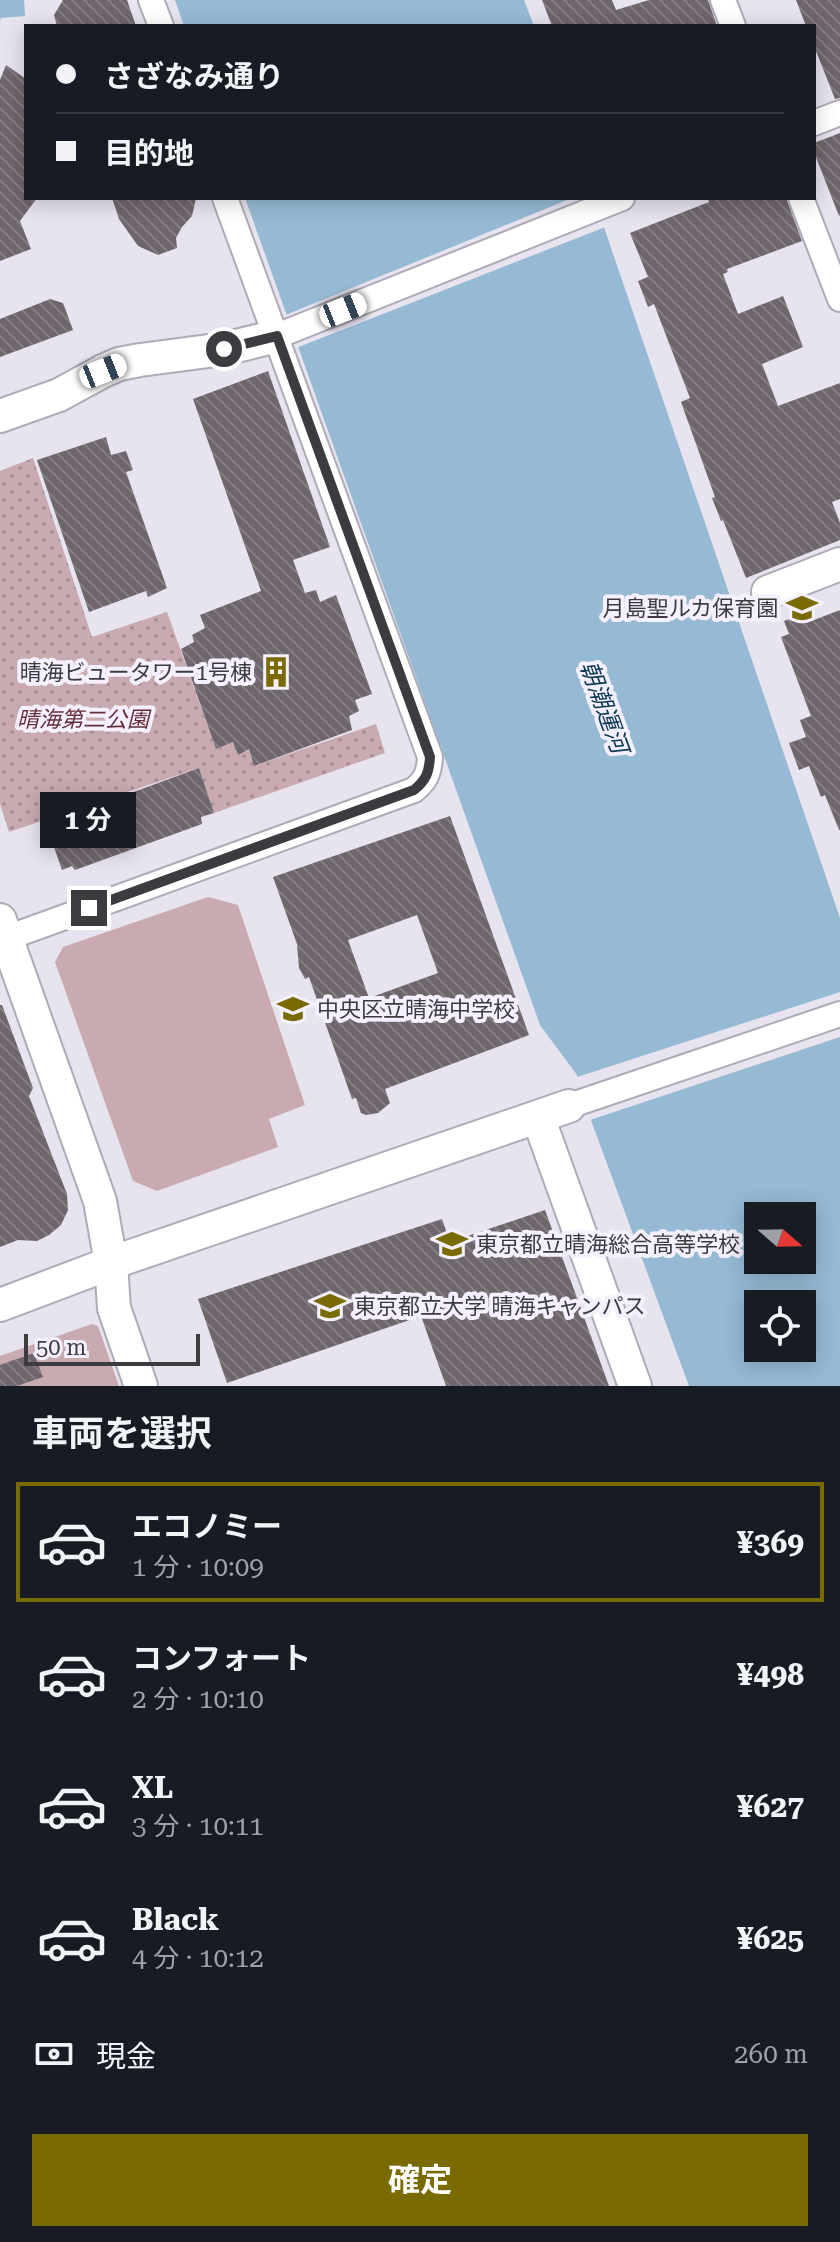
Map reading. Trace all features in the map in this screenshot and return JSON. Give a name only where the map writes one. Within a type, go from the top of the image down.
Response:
[{"type":"street","points":[[151,0],[160,24]]},
{"type":"street","points":[[723,0],[732,24]]},
{"type":"street","points":[[816,122],[840,113]]},
{"type":"street","points":[[141,1386],[114,1308],[111,1263],[100,1201],[2,933],[414,790],[425,780],[430,757],[281,335],[226,200]]},
{"type":"street","points":[[802,200],[840,299]]},
{"type":"street","points":[[0,416],[59,395],[119,364],[224,349],[281,335],[611,202]]},
{"type":"street","points":[[768,592],[840,564]]},
{"type":"street","points":[[0,1305],[111,1263],[840,1014]]},
{"type":"street","points":[[538,1117],[635,1386]]},
{"type":"green space","name":"晴海第二公園","points":[[33,458],[92,637],[167,612],[216,749],[233,742],[238,754],[249,749],[254,766],[376,724],[385,753],[214,813],[199,768],[9,832],[0,804],[0,471]]},
{"type":"green space","points":[[208,897],[238,905],[305,1105],[269,1119],[278,1147],[157,1191],[133,1181],[55,962],[63,947]]},
{"type":"green space","points":[[92,1324],[98,1326],[119,1386],[0,1386],[0,1356]]},
{"type":"water","points":[[0,0],[24,0],[25,16],[1,18],[0,21]]},
{"type":"water","points":[[175,0],[524,0],[533,24],[183,24]]},
{"type":"water","name":"朝潮運河","points":[[246,200],[595,200],[840,918],[840,1386],[689,1386],[577,1075],[540,1025]]},
{"type":"pier","points":[[567,200],[599,200],[608,226],[296,348],[283,316]]},
{"type":"pier","points":[[840,992],[840,1037],[587,1121],[574,1078]]},
{"type":"building","points":[[63,0],[127,0],[135,24],[56,24],[54,15]]},
{"type":"building","points":[[542,0],[612,0],[616,10],[649,0],[708,0],[716,24],[551,24]]},
{"type":"building","points":[[796,0],[840,0],[840,98],[835,99],[816,51],[816,24],[805,24]]},
{"type":"building","points":[[6,65],[24,78],[24,200],[36,200],[20,221],[31,249],[0,261],[0,80]]},
{"type":"building","points":[[840,133],[839,216],[816,157],[816,142]]},
{"type":"building","points":[[113,200],[196,200],[192,216],[176,238],[177,248],[158,255],[138,246],[119,219]]},
{"type":"building","points":[[787,200],[802,241],[727,269],[728,272],[723,274],[738,314],[783,296],[803,347],[762,364],[778,406],[840,383],[840,499],[832,502],[840,523],[840,540],[746,578],[712,498],[715,497],[681,402],[690,398],[654,304],[648,307],[638,281],[648,277],[630,233],[709,202]]},
{"type":"building","points":[[50,299],[63,303],[73,330],[0,357],[0,319]]},
{"type":"building","name":"晴海ビュータワー1号棟","points":[[268,371],[330,547],[293,560],[305,593],[316,590],[320,602],[336,595],[372,694],[355,700],[359,711],[349,716],[352,730],[254,766],[249,749],[238,755],[233,742],[216,749],[181,649],[194,642],[192,635],[205,628],[200,615],[261,591],[193,399]]},
{"type":"building","points":[[106,437],[111,455],[126,451],[133,470],[126,472],[167,588],[148,597],[146,591],[89,612],[37,460]]},
{"type":"building","points":[[840,610],[839,830],[809,766],[799,770],[789,743],[806,737],[800,720],[811,716],[781,637],[789,634],[784,621],[811,611],[814,620]]},
{"type":"building","points":[[199,768],[214,813],[201,817],[202,824],[75,870],[72,866],[62,870],[46,824]]},
{"type":"building","points":[[450,816],[529,1035],[385,1089],[390,1103],[378,1113],[361,1113],[356,1098],[352,1099],[309,977],[305,979],[299,968],[297,944],[273,877]],"holes":[[[417,915],[438,973],[369,998],[348,940]]]},
{"type":"building","points":[[0,1005],[33,1088],[29,1096],[67,1194],[68,1210],[61,1225],[49,1235],[37,1241],[18,1240],[0,1247]]},
{"type":"building","name":"東京都立晴海総合高等学校","points":[[545,1210],[609,1386],[446,1386],[421,1316],[227,1383],[198,1299],[442,1219],[450,1242]]},
{"type":"building","points":[[34,1353],[43,1377],[17,1386],[0,1386],[0,1365]]},
{"type":"place","name":"月島聖ルカ保育園","points":[[802,608]]},
{"type":"place","name":"晴海ビュータワー1号棟","points":[[276,672]]},
{"type":"place","name":"中央区立晴海中学校","points":[[293,1009]]},
{"type":"place","name":"東京都立晴海総合高等学校","points":[[452,1244]]},
{"type":"place","name":"東京都立大学 晴海キャンパス","points":[[330,1306]]},
{"type":"route","points":[[89,908],[414,790],[425,780],[429,770],[430,757],[277,336],[224,349]]}]
